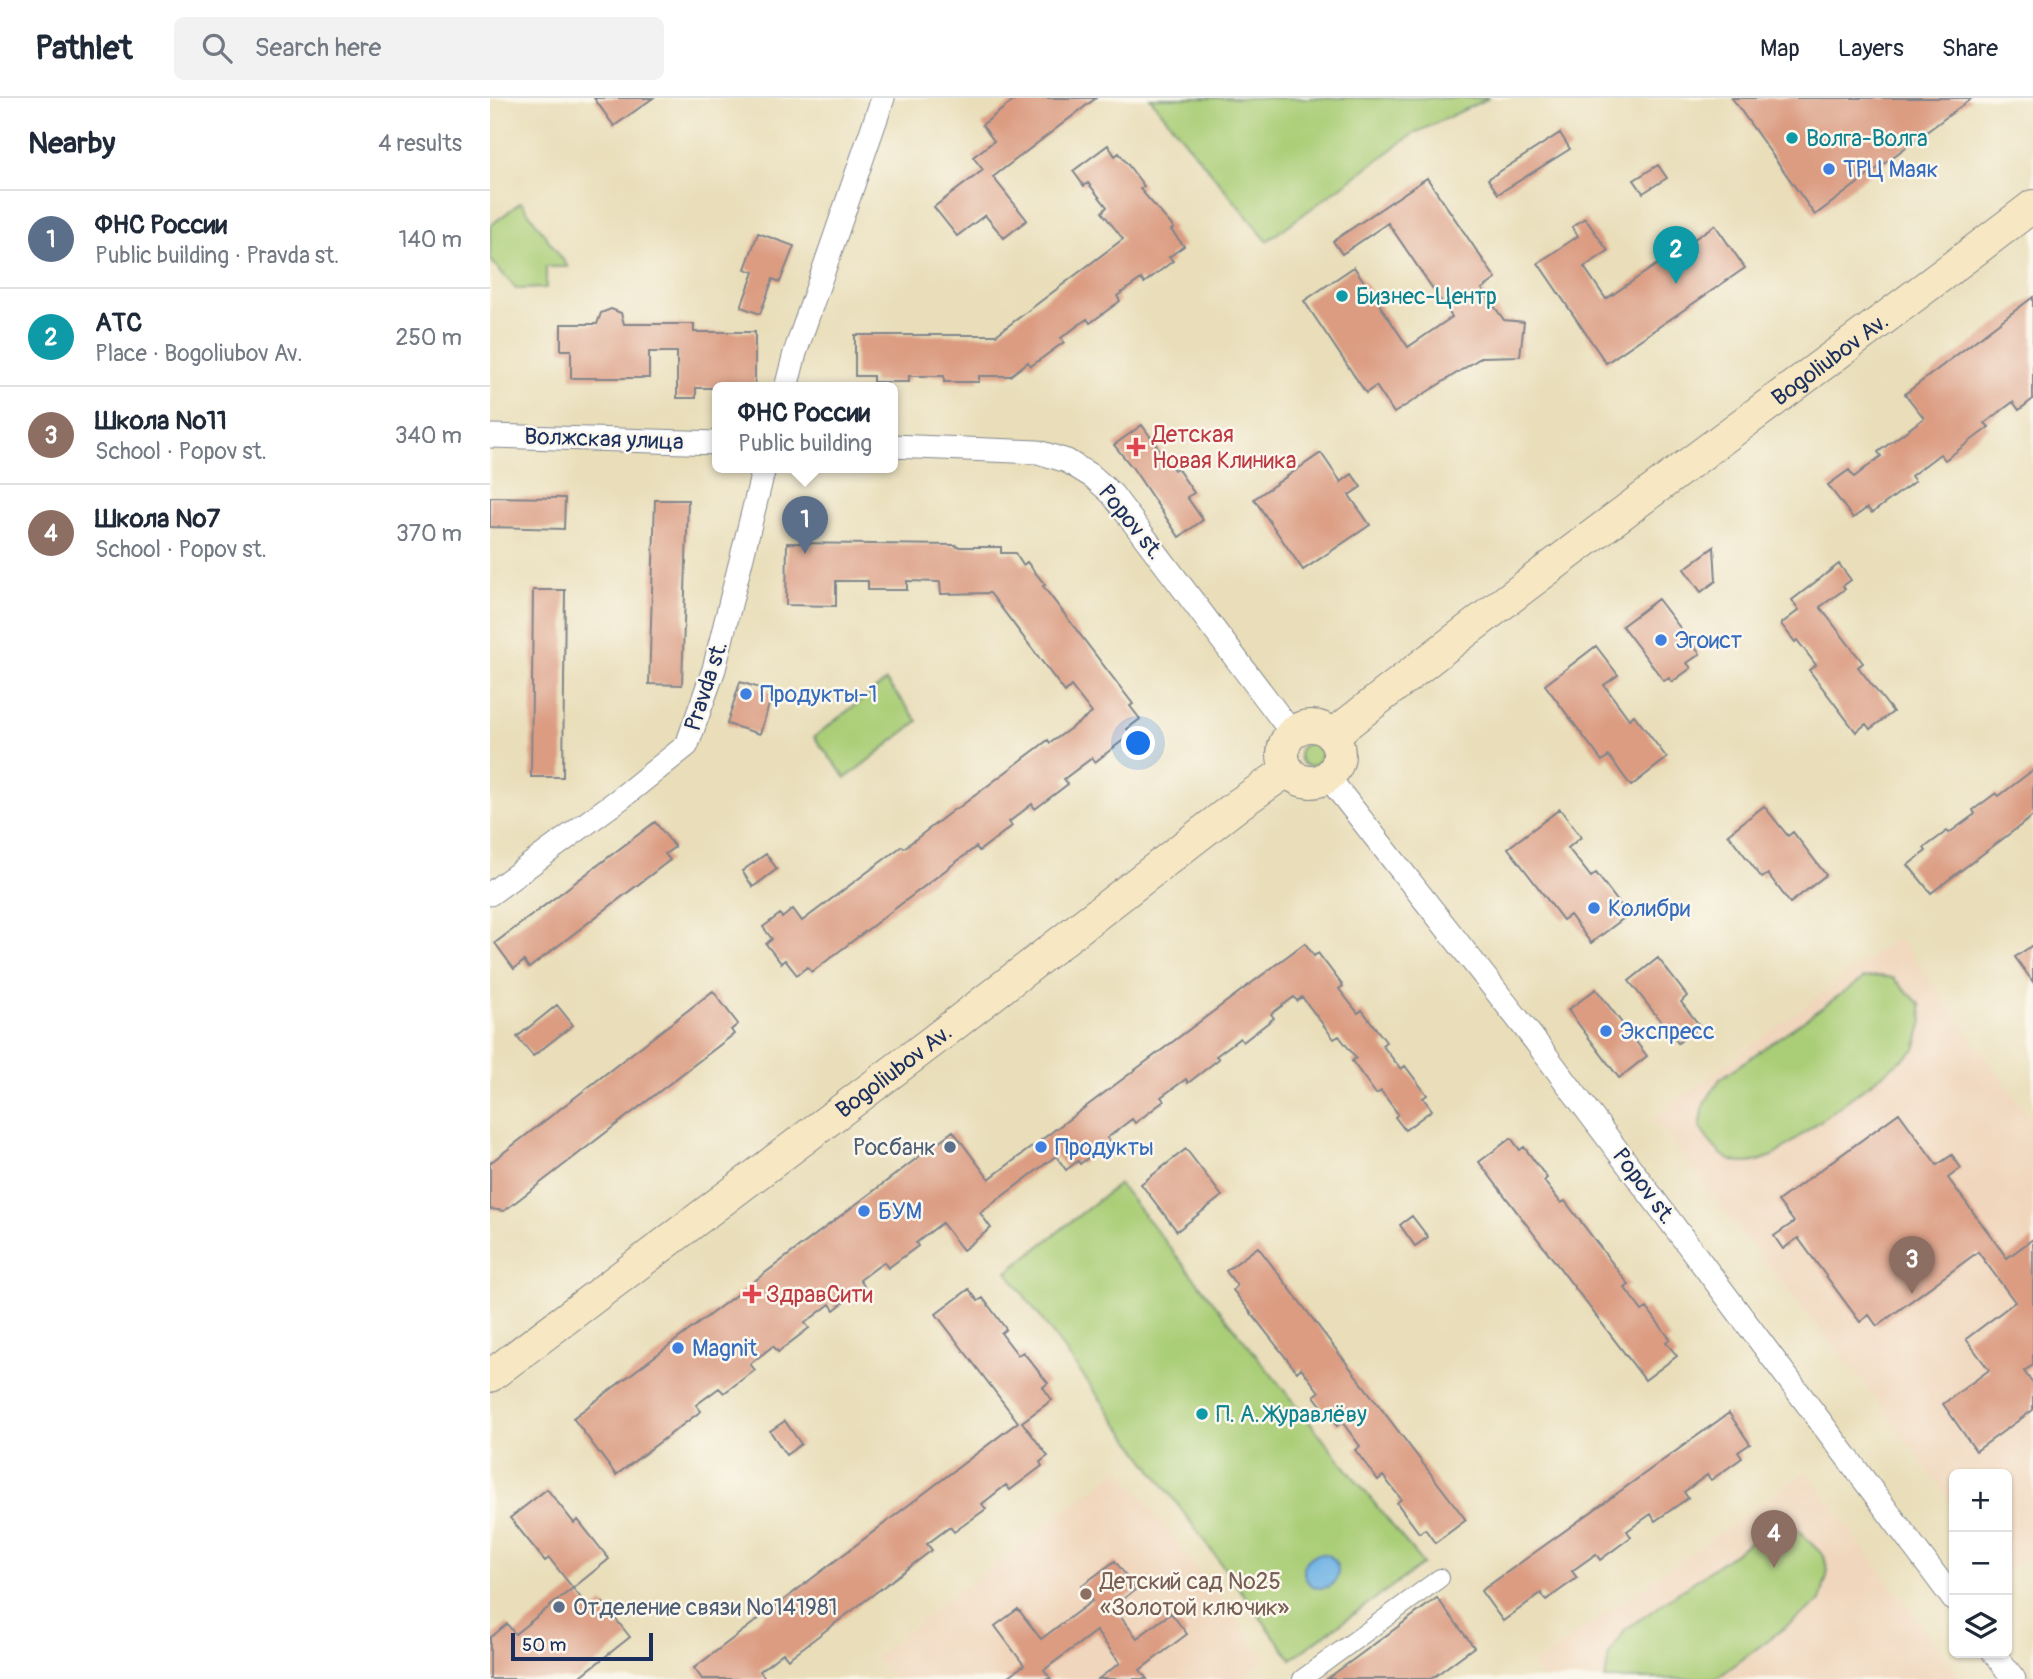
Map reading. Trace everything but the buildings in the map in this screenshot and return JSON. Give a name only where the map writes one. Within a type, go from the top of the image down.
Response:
[{"type":"main road","name":"Bogoliubov Av.","points":[[1333,735],[1615,517],[1890,316],[2033,206]]},
{"type":"main road","points":[[1313,725],[1324,728],[1333,735],[1339,746],[1340,757],[1336,768],[1328,777],[1318,782],[1307,782],[1288,771],[1283,751],[1292,733],[1313,725]]},
{"type":"main road","name":"Bogoliubov Av.","points":[[490,1376],[1239,804],[1288,771]]},
{"type":"street","points":[[788,382],[795,353],[883,98]]},
{"type":"street","name":"Волжская улица","points":[[490,436],[712,443]]},
{"type":"street","name":"Popov st.","points":[[898,446],[1038,452],[1067,461],[1093,477],[1112,494],[1292,733]]},
{"type":"street","name":"Pravda st.","points":[[490,894],[621,799],[687,745],[714,669],[763,473]]},
{"type":"street","name":"Popov st.","points":[[1328,777],[1536,1042],[1950,1595]]},
{"type":"street","points":[[1302,1679],[1440,1578]]},
{"type":"street","points":[[1998,1658],[2014,1679]]},
{"type":"shaded area","points":[[1898,937],[2033,1122],[2033,1552],[2012,1568],[2012,1469],[1949,1469],[1949,1498],[1860,1378],[1723,1210],[1654,1118]]},
{"type":"shaded area","name":"Детский сад №25 «Золотой ключик»","points":[[1120,1469],[1266,1659],[1240,1679],[893,1679],[875,1656]]},
{"type":"shaded area","points":[[1806,1471],[1961,1679],[1543,1679],[1533,1666]]},
{"type":"green space","points":[[1150,98],[1489,98],[1413,134],[1267,241]]},
{"type":"green space","points":[[521,202],[568,267],[546,267],[546,288],[516,289],[490,259],[490,226]]},
{"type":"green space","points":[[886,681],[918,721],[846,778],[814,737]]},
{"type":"green space","points":[[1310,744],[1318,747],[1321,755],[1318,763],[1310,766],[1302,763],[1299,755],[1302,747]]},
{"type":"green space","points":[[1864,978],[1893,978],[1920,1004],[1923,1021],[1915,1050],[1776,1154],[1763,1160],[1741,1163],[1732,1161],[1716,1149],[1700,1128],[1704,1104],[1720,1079]]},
{"type":"green space","points":[[1119,1184],[1423,1564],[1291,1659],[1007,1272]]},
{"type":"green space","points":[[1769,1529],[1797,1529],[1824,1556],[1828,1572],[1820,1601],[1716,1679],[1605,1679],[1609,1655],[1625,1630]]},
{"type":"water","points":[[1321,1554],[1333,1559],[1338,1571],[1333,1583],[1321,1588],[1309,1583],[1304,1571],[1309,1559]]},
{"type":"place","name":"Волга-Волга","points":[[1792,138]]},
{"type":"place","name":"ТРЦ Маяк","points":[[1829,169]]},
{"type":"place","name":"АТС","points":[[1676,284]]},
{"type":"place","name":"Бизнес-Центр","points":[[1342,296]]},
{"type":"place","name":"Детская Новая Клиника","points":[[1136,447]]},
{"type":"place","name":"ФНС России","points":[[805,554]]},
{"type":"place","name":"Эгоист","points":[[1661,640]]},
{"type":"place","name":"Продукты-1","points":[[746,694]]},
{"type":"place","name":"Колибри","points":[[1594,908]]},
{"type":"place","name":"Экспресс","points":[[1606,1031]]},
{"type":"place","name":"Росбанк","points":[[950,1147]]},
{"type":"place","name":"Продукты","points":[[1041,1147]]},
{"type":"place","name":"БУМ","points":[[864,1211]]},
{"type":"place","name":"ЗдравСити","points":[[752,1294]]},
{"type":"place","name":"Школа №11","points":[[1912,1294]]},
{"type":"place","name":"Magnit","points":[[678,1348]]},
{"type":"place","name":"П. А. Журавлёву","points":[[1202,1414]]},
{"type":"place","name":"Школа №7","points":[[1774,1568]]},
{"type":"place","name":"Детский сад №25 «Золотой ключик»","points":[[1086,1594]]},
{"type":"place","name":"Отделение связи №141981","points":[[559,1607]]}]
